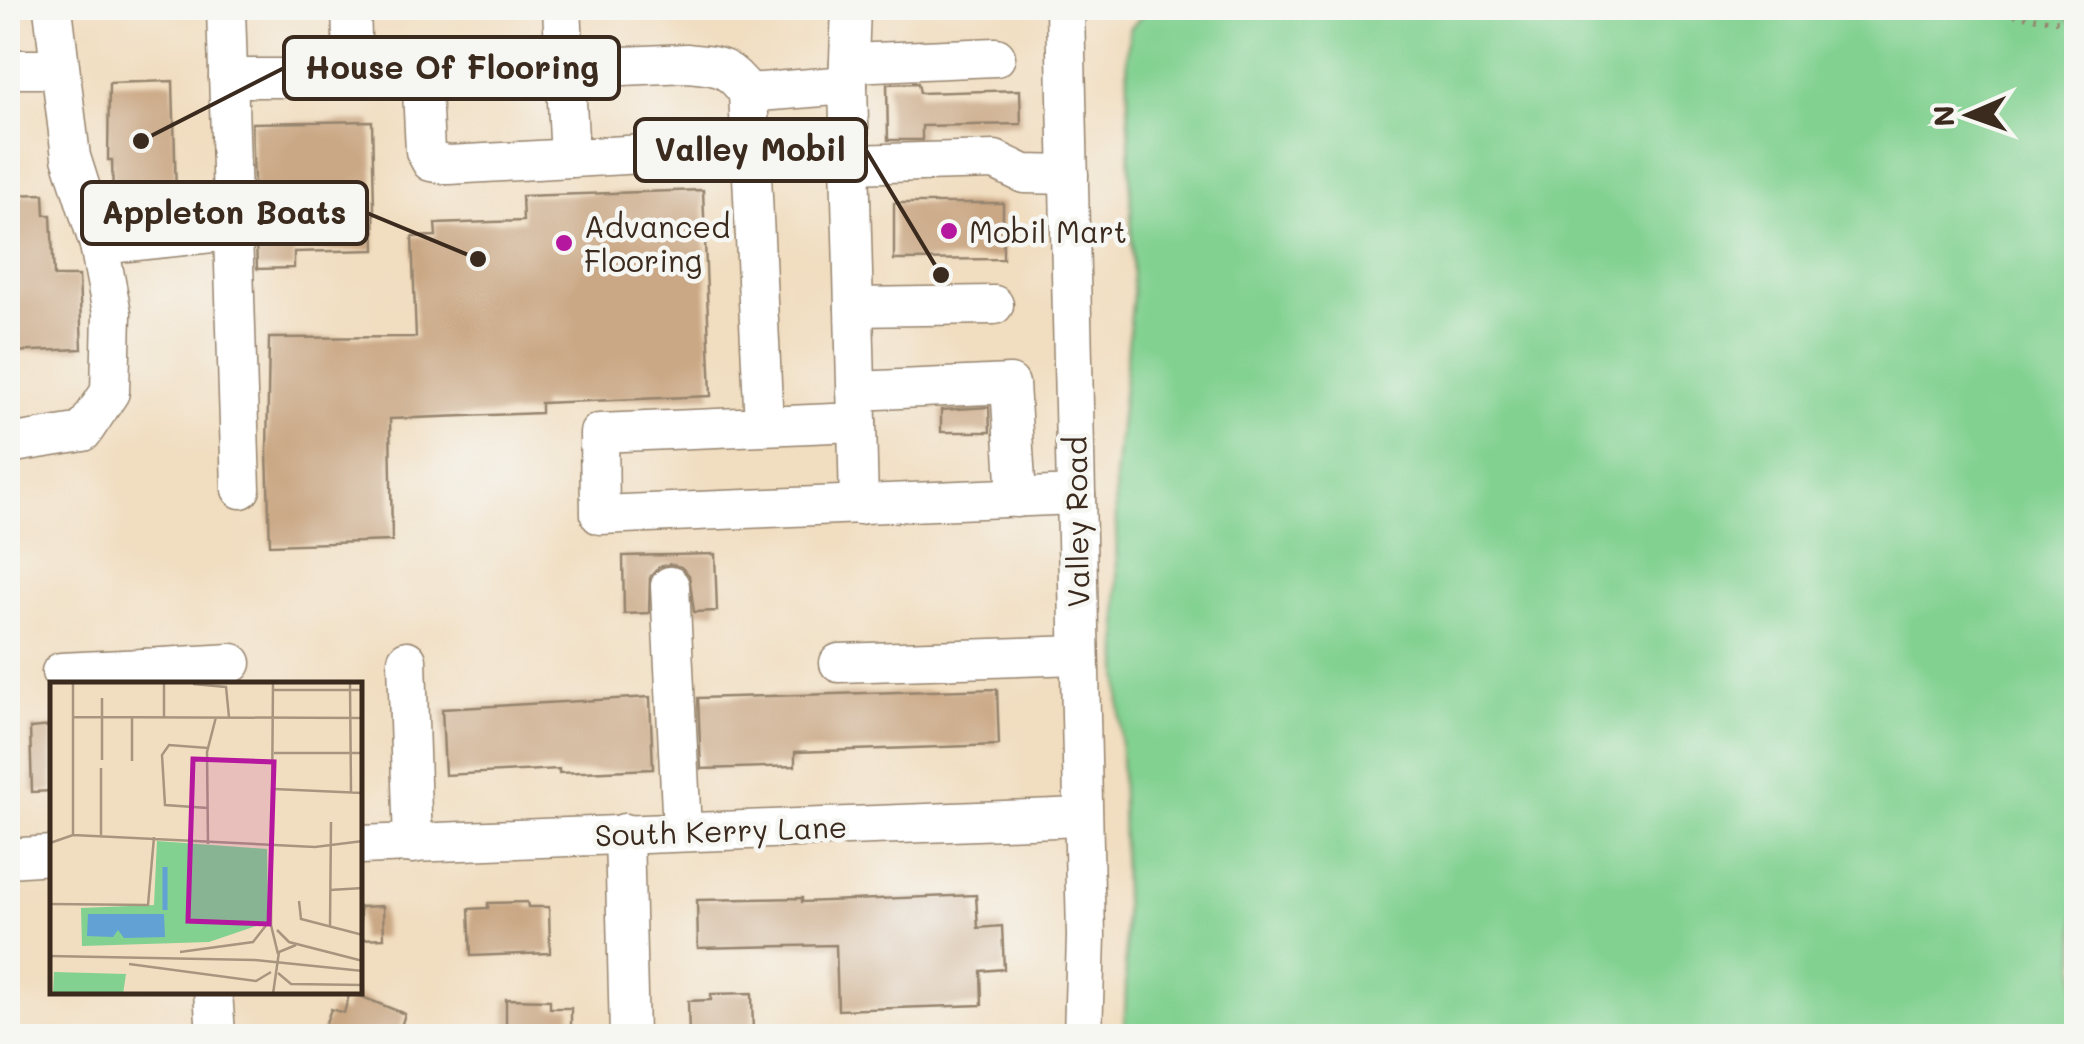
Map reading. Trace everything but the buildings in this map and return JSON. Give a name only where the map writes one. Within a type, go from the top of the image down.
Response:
[{"type":"street","points":[[8,444],[83,432],[110,392],[112,313],[99,246],[71,157],[53,8]]},
{"type":"street","points":[[226,8],[241,489]]},
{"type":"street","points":[[228,78],[337,78],[348,74],[353,68],[351,8]]},
{"type":"street","points":[[562,8],[570,158]]},
{"type":"street","points":[[850,8],[848,74],[859,505]]},
{"type":"street","name":"Valley Road","points":[[1065,8],[1086,936],[1084,1036]]},
{"type":"street","points":[[748,93],[848,74],[996,57]]},
{"type":"street","points":[[750,148],[449,165],[431,162],[424,151],[422,90],[426,81],[436,76],[566,68],[687,64],[717,66],[735,74],[748,93],[764,426]]},
{"type":"street","points":[[8,70],[59,69]]},
{"type":"street","points":[[850,164],[995,160],[1024,174],[1069,175]]},
{"type":"street","points":[[99,246],[231,232]]},
{"type":"street","points":[[854,307],[994,305]]},
{"type":"street","points":[[1016,498],[1010,384],[856,406],[764,426],[599,432],[600,515],[859,505],[1016,498],[1076,495]]},
{"type":"street","points":[[670,586],[682,831]]},
{"type":"street","points":[[840,663],[1078,655]]},
{"type":"street","points":[[406,660],[414,844]]},
{"type":"street","points":[[62,672],[144,676],[232,664]]},
{"type":"street","name":"South Kerry Lane","points":[[362,845],[1082,818]]},
{"type":"street","points":[[624,833],[630,1036]]},
{"type":"street","points":[[8,858],[50,856]]},
{"type":"street","points":[[213,994],[216,1034]]},
{"type":"path","points":[[1951,8],[2076,23]]},
{"type":"green space","points":[[1149,8],[1865,8],[2060,12],[2076,27],[2076,1036],[1124,1036],[1115,478],[1133,294],[1127,53],[1130,29]]},
{"type":"place","name":"House Of Flooring","points":[[141,141]]},
{"type":"place","name":"Mobil Mart","points":[[949,231]]},
{"type":"place","name":"Advanced Flooring","points":[[564,243]]},
{"type":"place","name":"Appleton Boats","points":[[478,259]]},
{"type":"place","name":"Valley Mobil","points":[[941,275]]}]
